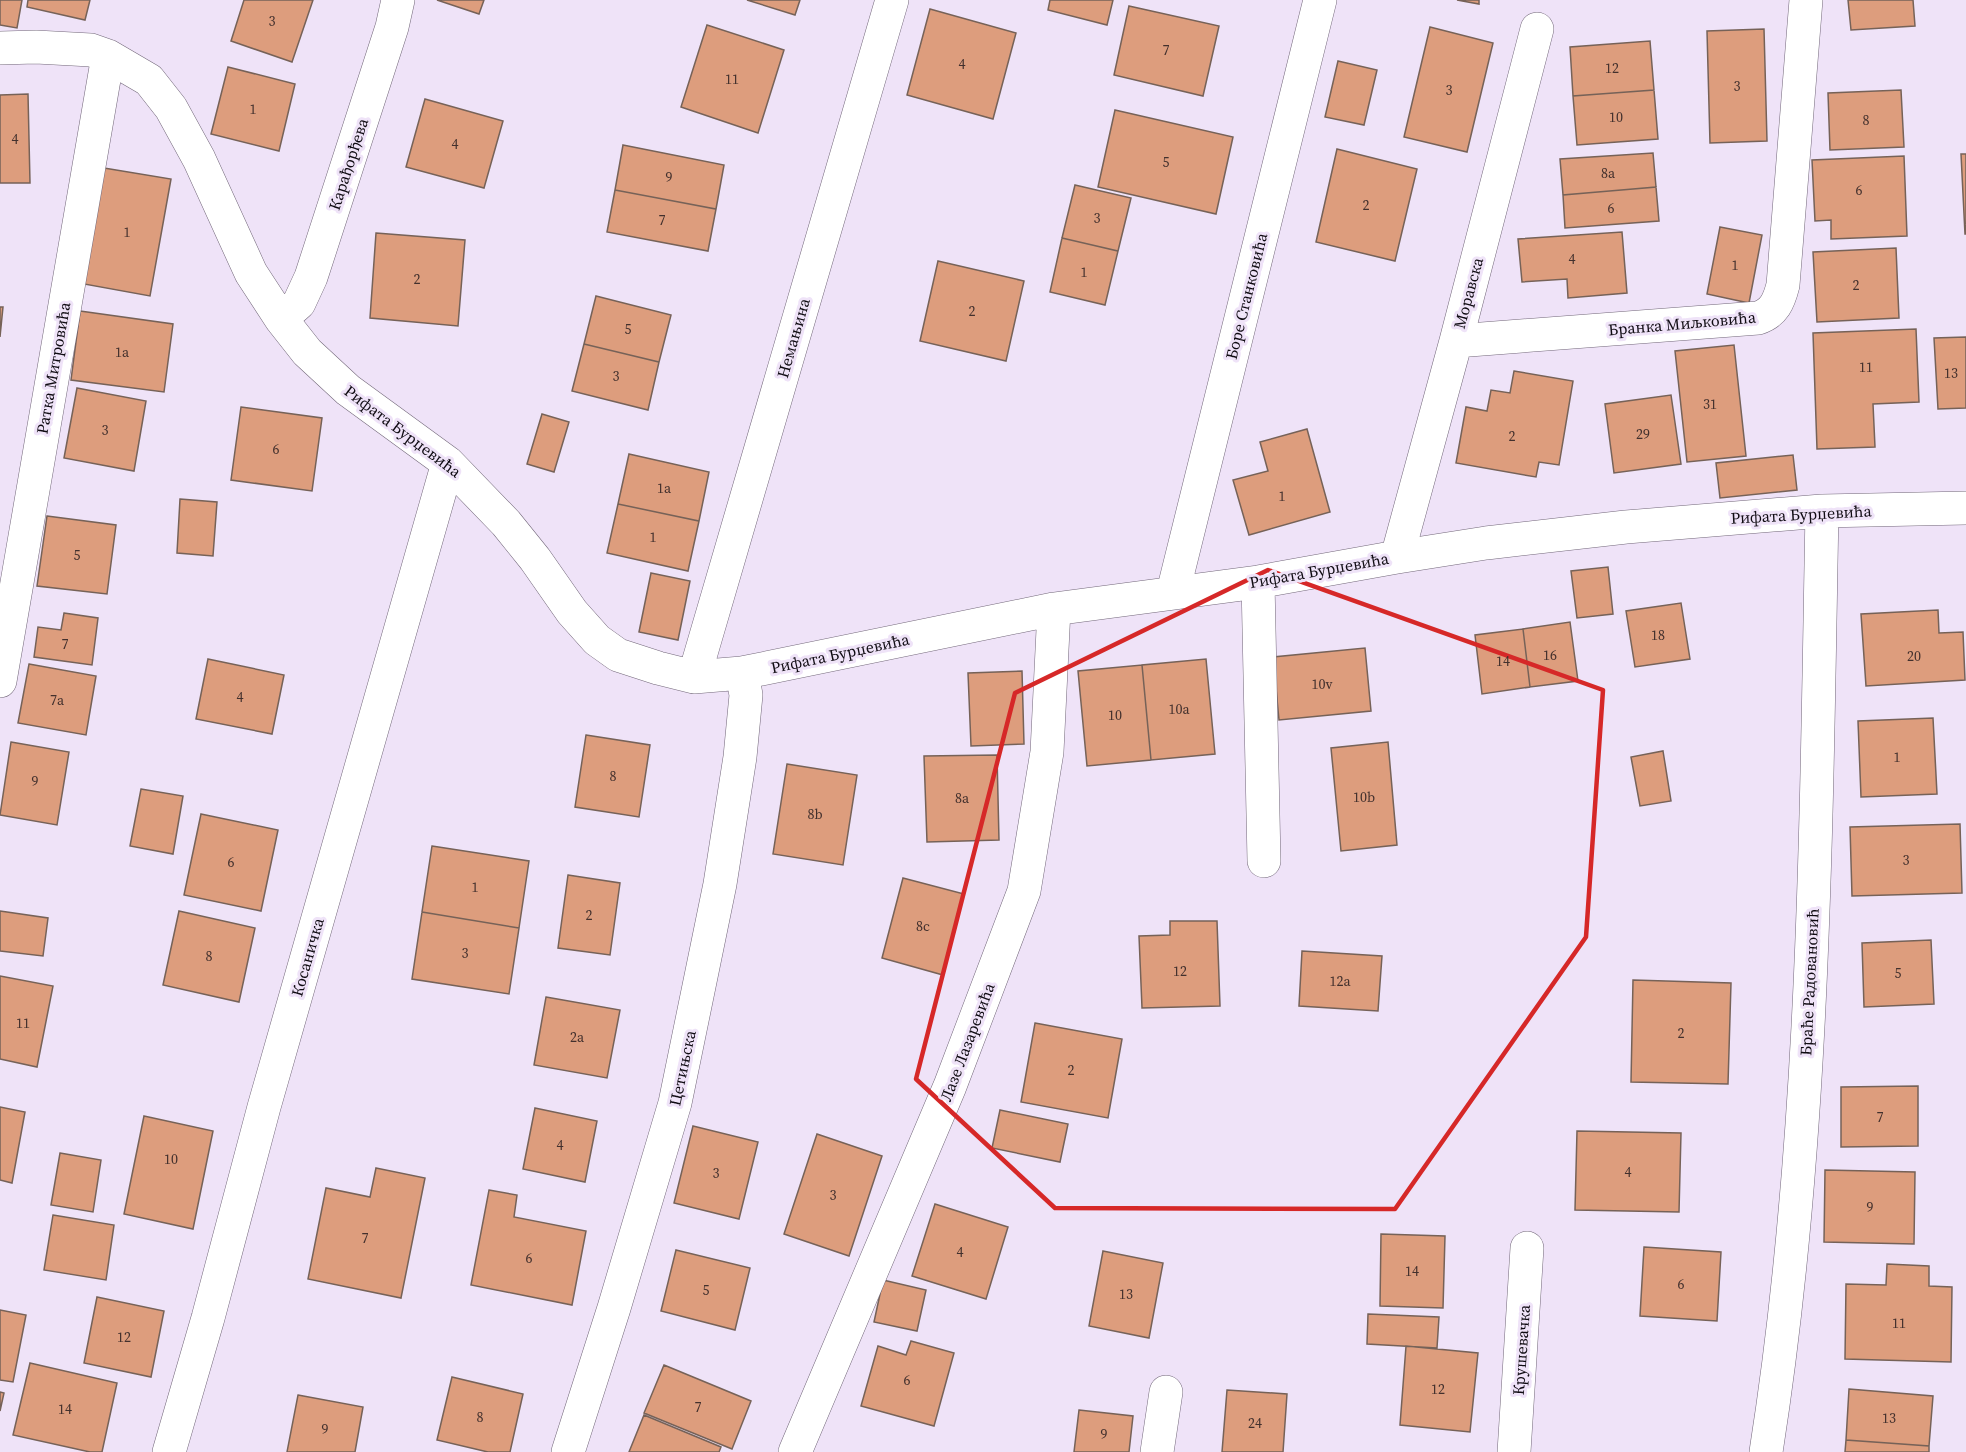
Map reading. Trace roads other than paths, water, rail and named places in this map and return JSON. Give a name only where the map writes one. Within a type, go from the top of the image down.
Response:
[{"type":"street","name":"Карађорђева","points":[[280,319],[298,303],[311,277],[392,27],[398,0]]},
{"type":"street","name":"Немањина","points":[[694,676],[892,0]]},
{"type":"street","name":"Боре Станковића","points":[[1173,592],[1320,0]]},
{"type":"street","name":"Бранка Миљковића","points":[[1456,341],[1744,320],[1767,315],[1775,308],[1783,285],[1806,0]]},
{"type":"street","name":"Моравска","points":[[1397,557],[1537,29]]},
{"type":"street","name":"Рифата Бурџевића","points":[[0,48],[69,48],[91,51],[108,56],[148,80],[171,108],[199,159],[251,273],[280,319],[307,352],[348,390],[448,462],[506,523],[535,559],[572,612],[597,640],[618,655],[658,668],[694,676],[742,673],[1054,609],[1258,582],[1486,543],[1626,527],[1822,511],[1966,508]]},
{"type":"street","name":"Ратка Митровића","points":[[0,681],[108,56]]},
{"type":"street","name":"Косаничка","points":[[168,1452],[208,1318],[264,1107],[448,462]]},
{"type":"street","name":"Браће Радовановић","points":[[1766,1452],[1777,1384],[1798,1182],[1809,1007],[1818,738],[1822,511]]},
{"type":"street","points":[[1258,582],[1264,861]]},
{"type":"street","name":"Лазе Лазаревића","points":[[795,1452],[950,1086],[1024,891],[1047,752],[1054,609]]},
{"type":"street","name":"Цетињска","points":[[568,1452],[675,1103],[720,885],[740,757],[746,695],[742,673]]},
{"type":"street","name":"Крушевачка","points":[[1514,1452],[1527,1248]]},
{"type":"street","points":[[1157,1452],[1166,1392]]}]
